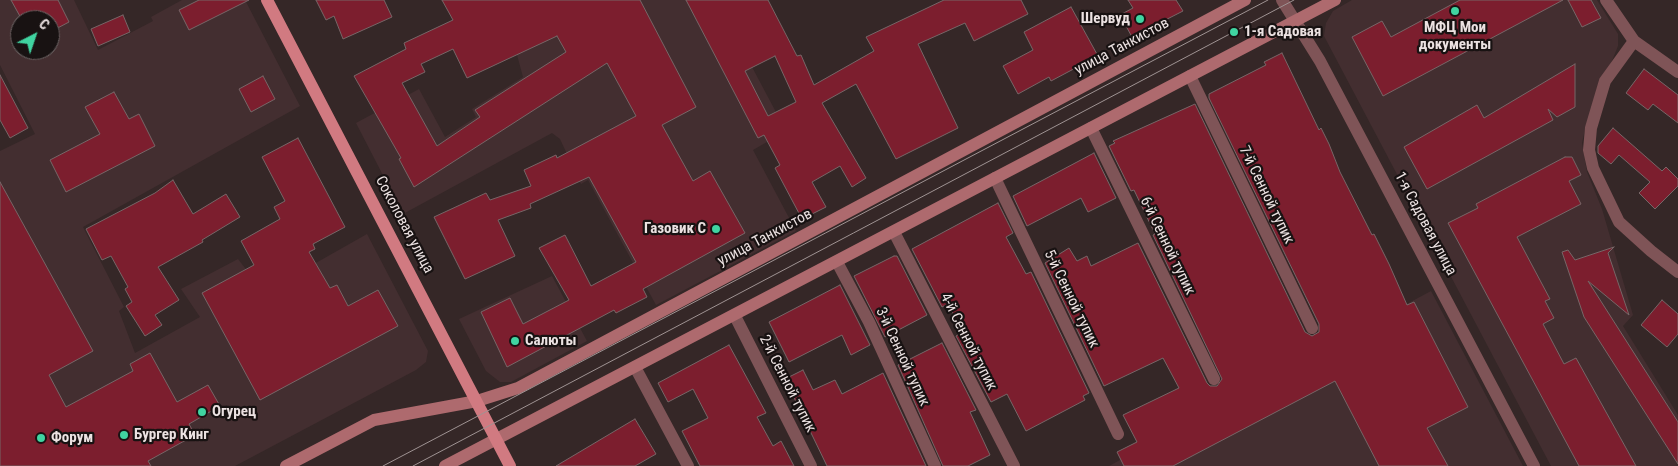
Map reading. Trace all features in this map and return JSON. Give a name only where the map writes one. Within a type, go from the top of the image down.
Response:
[{"type":"main road","name":"Соколовая улица","points":[[267,0],[510,466]]},
{"type":"main road","name":"улица Танкистов","points":[[286,466],[374,420],[477,401],[518,388],[1245,0]]},
{"type":"main road","points":[[445,466],[735,316],[1335,0]]},
{"type":"street","name":"1-я Садовая улица","points":[[1282,0],[1320,61],[1534,466]]},
{"type":"street","points":[[1606,0],[1634,41],[1678,72]]},
{"type":"street","points":[[1634,41],[1605,81],[1591,128],[1589,150],[1593,168],[1619,222],[1650,251],[1678,272]]},
{"type":"street","name":"7-й Сенной тупик","points":[[1190,76],[1312,328]]},
{"type":"street","name":"6-й Сенной тупик","points":[[1091,128],[1214,378]]},
{"type":"street","name":"5-й Сенной тупик","points":[[995,178],[1118,434]]},
{"type":"street","name":"4-й Сенной тупик","points":[[894,232],[1014,466]]},
{"type":"street","name":"3-й Сенной тупик","points":[[838,262],[868,322],[934,466]]},
{"type":"street","name":"2-й Сенной тупик","points":[[735,316],[811,466]]},
{"type":"street","points":[[635,367],[688,466]]},
{"type":"shaded area","points":[[0,0],[74,0],[98,50],[153,21],[151,17],[182,0],[245,0],[300,106],[83,227],[124,307],[119,311],[135,353],[200,317],[181,289],[238,259],[248,272],[284,281],[367,234],[428,351],[426,362],[416,370],[235,466],[0,466],[0,151],[35,134],[0,65]]},
{"type":"shaded area","points":[[586,0],[712,0],[726,18],[786,131],[753,150],[796,231],[656,305],[588,180],[581,184],[560,139],[552,133],[403,214],[356,123],[419,89],[445,137],[476,117],[472,109],[523,77],[513,40]]},
{"type":"shaded area","points":[[1352,0],[1597,0],[1618,34],[1618,46],[1586,125],[1582,143],[1587,172],[1602,209],[1633,315],[1623,326],[1678,415],[1678,466],[1551,466],[1324,36],[1326,23],[1333,11]]},
{"type":"shaded area","points":[[552,276],[587,341],[511,382],[500,382],[486,371],[459,319]]},
{"type":"shaded area","points":[[1431,291],[1523,466],[1109,466],[1120,460],[1117,452],[1359,325],[1362,328]]},
{"type":"building","points":[[11,0],[58,0],[69,22],[60,27],[60,10],[16,10]]},
{"type":"building","points":[[199,0],[249,0],[189,30],[179,10]]},
{"type":"building","points":[[316,0],[384,0],[392,17],[343,39],[334,16],[326,20]]},
{"type":"building","points":[[442,0],[640,0],[696,107],[662,125],[693,181],[710,171],[745,233],[643,289],[647,297],[616,313],[614,310],[507,367],[481,312],[510,298],[523,324],[569,300],[539,248],[565,235],[591,286],[636,262],[589,177],[530,204],[531,208],[498,220],[515,256],[465,279],[434,217],[486,193],[490,200],[531,186],[524,170],[556,155],[557,158],[636,116],[607,63],[414,187],[399,159],[401,158],[354,76],[406,49],[404,43],[453,20]],"holes":[[[557,36],[566,52],[475,110],[480,117],[437,146],[402,83],[425,72],[421,64],[453,49],[467,78]]]},
{"type":"building","points":[[686,0],[768,0],[797,56],[801,55],[814,85],[874,51],[866,37],[944,0],[1021,0],[1028,14],[974,41],[965,23],[918,44],[958,128],[896,159],[856,84],[822,103],[866,178],[852,187],[840,166],[812,182],[826,207],[802,219],[775,168],[780,165],[764,135],[758,138]],"holes":[[[775,56],[796,102],[768,116],[745,71]]]},
{"type":"building","points":[[1128,0],[1176,0],[1183,11],[1132,37],[1120,15],[1133,8]]},
{"type":"building","points":[[1460,0],[1563,0],[1383,96],[1352,37],[1382,21],[1391,37]]},
{"type":"building","points":[[1568,0],[1591,0],[1601,18],[1582,27]]},
{"type":"building","points":[[1071,7],[1098,56],[1051,81],[1049,77],[1018,94],[1003,66],[1033,50],[1024,32]]},
{"type":"building","points":[[123,15],[130,32],[98,46],[91,29]]},
{"type":"building","points":[[1282,53],[1319,130],[1321,128],[1329,144],[1340,172],[1389,264],[1407,305],[1414,302],[1468,407],[1427,428],[1448,466],[1379,466],[1335,381],[1173,466],[1124,466],[1117,452],[1137,442],[1123,415],[1179,388],[1163,358],[1104,386],[1045,263],[1069,248],[1077,261],[1087,256],[1091,266],[1138,243],[1207,383],[1210,386],[1217,386],[1222,379],[1153,235],[1155,234],[1134,190],[1131,191],[1109,146],[1115,143],[1113,141],[1195,104],[1305,332],[1312,336],[1319,332],[1319,324],[1209,98],[1209,94],[1266,65],[1264,62]]},
{"type":"building","points":[[1575,64],[1575,107],[1557,117],[1548,109],[1553,120],[1427,189],[1404,147],[1477,105],[1484,118]]},
{"type":"building","points":[[1644,69],[1678,95],[1678,123],[1653,104],[1648,110],[1626,93]]},
{"type":"building","points":[[0,75],[28,128],[10,138],[0,120]]},
{"type":"building","points":[[263,76],[275,99],[251,112],[239,89]]},
{"type":"building","points":[[114,92],[129,119],[139,114],[155,146],[66,192],[50,160],[100,134],[85,107]]},
{"type":"building","points":[[1613,128],[1662,171],[1666,167],[1678,179],[1678,186],[1655,209],[1639,193],[1650,182],[1619,155],[1611,164],[1598,153],[1598,146]]},
{"type":"building","points":[[298,138],[345,227],[313,244],[315,249],[309,252],[330,288],[337,285],[348,306],[378,290],[398,326],[260,400],[202,293],[254,265],[241,241],[280,219],[274,207],[285,201],[262,157]]},
{"type":"building","points":[[1094,153],[1116,198],[1088,212],[1081,198],[1027,226],[1013,196]]},
{"type":"building","points":[[1565,157],[1572,157],[1581,175],[1569,181],[1581,204],[1517,237],[1550,299],[1545,301],[1554,318],[1543,324],[1564,364],[1576,358],[1636,466],[1579,466],[1448,223],[1478,208],[1476,204]]},
{"type":"building","points":[[173,180],[193,214],[226,194],[240,217],[202,240],[203,242],[158,267],[179,300],[155,315],[162,325],[145,336],[126,306],[132,302],[125,289],[128,287],[111,256],[102,260],[86,229],[155,193]]},
{"type":"building","points":[[0,182],[93,351],[49,375],[66,407],[133,371],[130,364],[150,353],[177,402],[208,385],[220,406],[189,424],[195,435],[148,461],[151,466],[0,466]]},
{"type":"building","points":[[998,203],[1013,233],[1006,237],[1026,274],[1031,272],[1089,393],[1083,396],[1085,400],[1026,431],[1007,394],[991,402],[956,336],[963,332],[948,304],[942,307],[912,249]]},
{"type":"building","points":[[1614,247],[1608,253],[1629,315],[1588,281],[1678,422],[1678,464],[1584,317],[1562,252],[1568,250],[1575,260]]},
{"type":"building","points":[[897,256],[927,315],[885,337],[854,276]]},
{"type":"building","points":[[840,285],[870,345],[851,355],[842,335],[789,362],[769,322]]},
{"type":"building","points":[[1662,300],[1678,314],[1678,334],[1667,347],[1641,325]]},
{"type":"building","points":[[942,343],[976,410],[970,412],[990,455],[968,466],[943,466],[898,365]]},
{"type":"building","points":[[729,345],[766,413],[757,417],[773,446],[781,441],[794,466],[700,466],[682,431],[708,418],[693,389],[668,402],[658,383]]},
{"type":"building","points":[[803,370],[813,390],[835,380],[842,394],[883,373],[926,466],[827,466],[785,379]]},
{"type":"building","points":[[635,419],[656,454],[635,466],[556,466]]},
{"type":"tram line","points":[[383,466],[1268,0]]},
{"type":"tram line","points":[[413,466],[1294,0]]},
{"type":"place","name":"МФЦ Мои документы","points":[[1455,11]]},
{"type":"place","name":"Шервуд","points":[[1140,19]]},
{"type":"place","name":"1-я Садовая","points":[[1234,32]]},
{"type":"place","name":"Газовик С","points":[[716,229]]},
{"type":"place","name":"Салюты","points":[[515,341]]},
{"type":"place","name":"Огурец","points":[[202,412]]},
{"type":"place","name":"Бургер Кинг","points":[[124,435]]},
{"type":"place","name":"Форум","points":[[41,438]]}]
